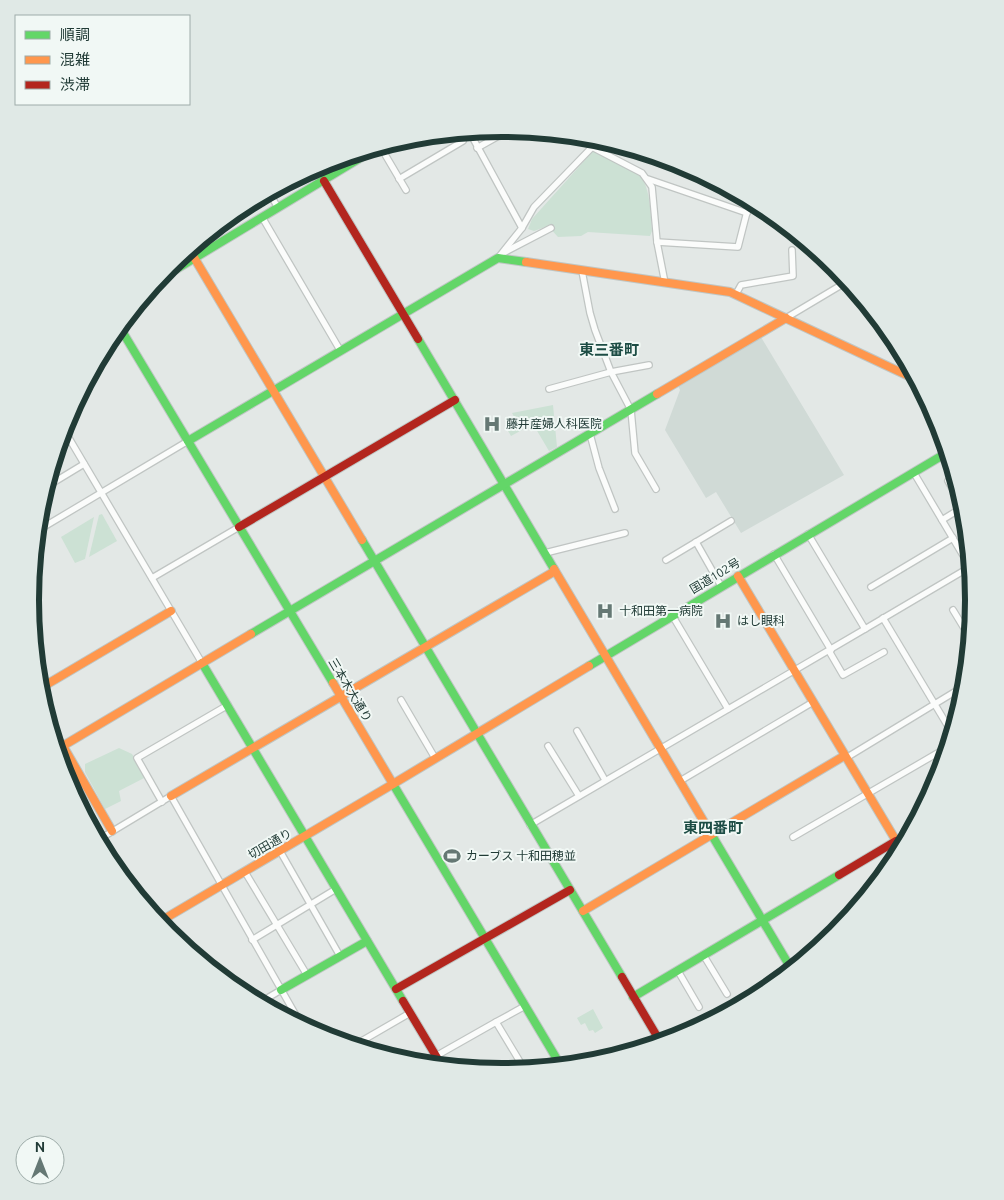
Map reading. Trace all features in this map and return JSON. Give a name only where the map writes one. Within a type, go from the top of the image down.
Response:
[{"type":"main road","points":[[179,267],[358,160]]},
{"type":"main road","points":[[324,181],[788,964]]},
{"type":"main road","points":[[193,255],[657,1037]]},
{"type":"main road","points":[[188,441],[500,256],[582,271],[736,294],[907,375]]},
{"type":"main road","points":[[62,747],[786,318]]},
{"type":"main road","name":"三本木大通り","points":[[123,333],[557,1059]]},
{"type":"main road","points":[[239,527],[455,400]]},
{"type":"main road","name":"国道102号","points":[[393,784],[774,554],[942,456]]},
{"type":"main road","points":[[171,796],[555,571]]},
{"type":"main road","points":[[633,997],[896,841],[738,576]]},
{"type":"main road","points":[[47,684],[171,611]]},
{"type":"main road","points":[[202,663],[436,1056]]},
{"type":"main road","points":[[583,911],[845,757]]},
{"type":"main road","points":[[67,759],[112,831]]},
{"type":"main road","name":"切田通り","points":[[165,918],[393,784]]},
{"type":"main road","points":[[396,989],[484,937],[570,890]]},
{"type":"main road","points":[[281,990],[367,941]]},
{"type":"street","points":[[478,148],[497,137]]},
{"type":"street","points":[[473,138],[522,228]]},
{"type":"street","points":[[398,179],[463,141]]},
{"type":"street","points":[[500,256],[522,228],[534,207],[592,147],[642,173],[648,179],[747,213]]},
{"type":"street","points":[[384,153],[406,190]]},
{"type":"street","points":[[320,174],[324,181]]},
{"type":"street","points":[[648,179],[654,197],[658,242],[665,283]]},
{"type":"street","points":[[272,198],[278,208]]},
{"type":"street","points":[[658,242],[738,247],[748,208]]},
{"type":"street","points":[[262,217],[340,350]]},
{"type":"street","points":[[500,256],[551,228]]},
{"type":"street","points":[[736,294],[741,285],[793,276],[792,250]]},
{"type":"street","points":[[582,271],[590,313],[611,372],[631,410],[635,454],[656,489]]},
{"type":"street","points":[[786,318],[841,285]]},
{"type":"street","points":[[549,389],[611,372],[650,365]]},
{"type":"street","points":[[590,434],[599,468],[615,510]]},
{"type":"street","points":[[69,437],[202,663]]},
{"type":"street","points":[[45,526],[188,441]]},
{"type":"street","points":[[55,482],[84,464]]},
{"type":"street","points":[[914,473],[962,554]]},
{"type":"street","points":[[948,481],[950,485]]},
{"type":"street","points":[[942,520],[956,513]]},
{"type":"street","points":[[666,560],[731,521]]},
{"type":"street","points":[[152,578],[239,527]]},
{"type":"street","points":[[545,553],[625,533]]},
{"type":"street","points":[[808,534],[865,629]]},
{"type":"street","points":[[871,587],[953,538]]},
{"type":"street","points":[[696,542],[721,586]]},
{"type":"street","points":[[774,554],[843,676],[884,652]]},
{"type":"street","points":[[530,825],[830,651],[964,571]]},
{"type":"street","points":[[953,610],[964,628]]},
{"type":"street","points":[[672,615],[728,709]]},
{"type":"street","points":[[883,618],[948,725]]},
{"type":"street","points":[[845,757],[956,691]]},
{"type":"street","points":[[401,700],[436,758]]},
{"type":"street","points":[[680,781],[813,702]]},
{"type":"street","points":[[162,802],[137,758],[228,705]]},
{"type":"street","points":[[577,731],[605,780]]},
{"type":"street","points":[[548,746],[578,796]]},
{"type":"street","points":[[793,837],[939,753]]},
{"type":"street","points":[[104,836],[171,796],[295,1014]]},
{"type":"street","points":[[280,851],[340,956]]},
{"type":"street","points":[[245,872],[306,975]]},
{"type":"street","points":[[252,940],[336,889]]},
{"type":"street","points":[[704,956],[727,994]]},
{"type":"street","points":[[678,971],[699,1007]]},
{"type":"street","points":[[266,999],[281,990]]},
{"type":"street","points":[[436,1056],[526,1006]]},
{"type":"street","points":[[361,1041],[410,1013]]},
{"type":"street","points":[[496,1022],[520,1062]]},
{"type":"shaded area","points":[[761,337],[844,475],[741,533],[716,492],[706,498],[665,430],[680,390],[678,386]]},
{"type":"green space","points":[[594,150],[625,160],[642,177],[651,215],[652,231],[650,236],[588,232],[581,236],[558,237],[548,226],[534,231],[528,229],[532,219]]},
{"type":"green space","points":[[553,405],[557,447],[549,451],[533,424],[511,436],[507,429],[518,424],[512,413]]},
{"type":"green space","points":[[102,514],[117,541],[89,557],[99,515]]},
{"type":"green space","points":[[94,517],[85,559],[75,563],[61,537]]},
{"type":"green space","points":[[119,748],[132,754],[146,777],[119,791],[121,801],[105,809],[85,772],[85,764]]},
{"type":"green space","points":[[593,1009],[603,1028],[595,1033],[593,1030],[589,1031],[585,1023],[581,1025],[577,1018]]},
{"type":"traffic: fast","points":[[180,267],[357,160]]},
{"type":"traffic: fast","points":[[188,441],[498,258],[526,262]]},
{"type":"traffic: fast","points":[[123,333],[333,683]]},
{"type":"traffic: fast","points":[[418,339],[554,569]]},
{"type":"traffic: fast","points":[[251,634],[657,394]]},
{"type":"traffic: fast","points":[[589,666],[942,455]]},
{"type":"traffic: fast","points":[[362,540],[622,977]]},
{"type":"traffic: fast","points":[[202,663],[403,1001]]},
{"type":"traffic: fast","points":[[393,784],[557,1059]]},
{"type":"traffic: fast","points":[[710,832],[788,964]]},
{"type":"traffic: fast","points":[[633,997],[839,875]]},
{"type":"traffic: fast","points":[[281,990],[367,941]]},
{"type":"traffic: slow","points":[[193,256],[362,540]]},
{"type":"traffic: slow","points":[[526,262],[730,292],[907,375]]},
{"type":"traffic: slow","points":[[657,394],[786,318]]},
{"type":"traffic: slow","points":[[554,569],[710,832]]},
{"type":"traffic: slow","points":[[171,796],[555,571]]},
{"type":"traffic: slow","points":[[738,576],[897,842]]},
{"type":"traffic: slow","points":[[47,684],[171,611]]},
{"type":"traffic: slow","points":[[62,746],[251,634]]},
{"type":"traffic: slow","points":[[333,683],[393,784],[589,666]]},
{"type":"traffic: slow","points":[[63,746],[112,831]]},
{"type":"traffic: slow","points":[[583,911],[844,756]]},
{"type":"traffic: slow","points":[[165,918],[393,784]]},
{"type":"traffic: jam","points":[[324,181],[418,339]]},
{"type":"traffic: jam","points":[[239,527],[455,400]]},
{"type":"traffic: jam","points":[[839,875],[896,841]]},
{"type":"traffic: jam","points":[[396,989],[570,890]]},
{"type":"traffic: jam","points":[[622,977],[657,1037]]},
{"type":"traffic: jam","points":[[403,1001],[437,1058]]},
{"type":"place","name":"藤井産婦人科医院","points":[[492,424]]},
{"type":"place","name":"十和田第一病院","points":[[605,611]]},
{"type":"place","name":"はし眼科","points":[[723,621]]},
{"type":"place","name":"カーブス 十和田穂並","points":[[452,856]]},
{"type":"district","name":"東三番町","points":[[609,350]]},
{"type":"district","name":"東四番町","points":[[713,828]]}]
